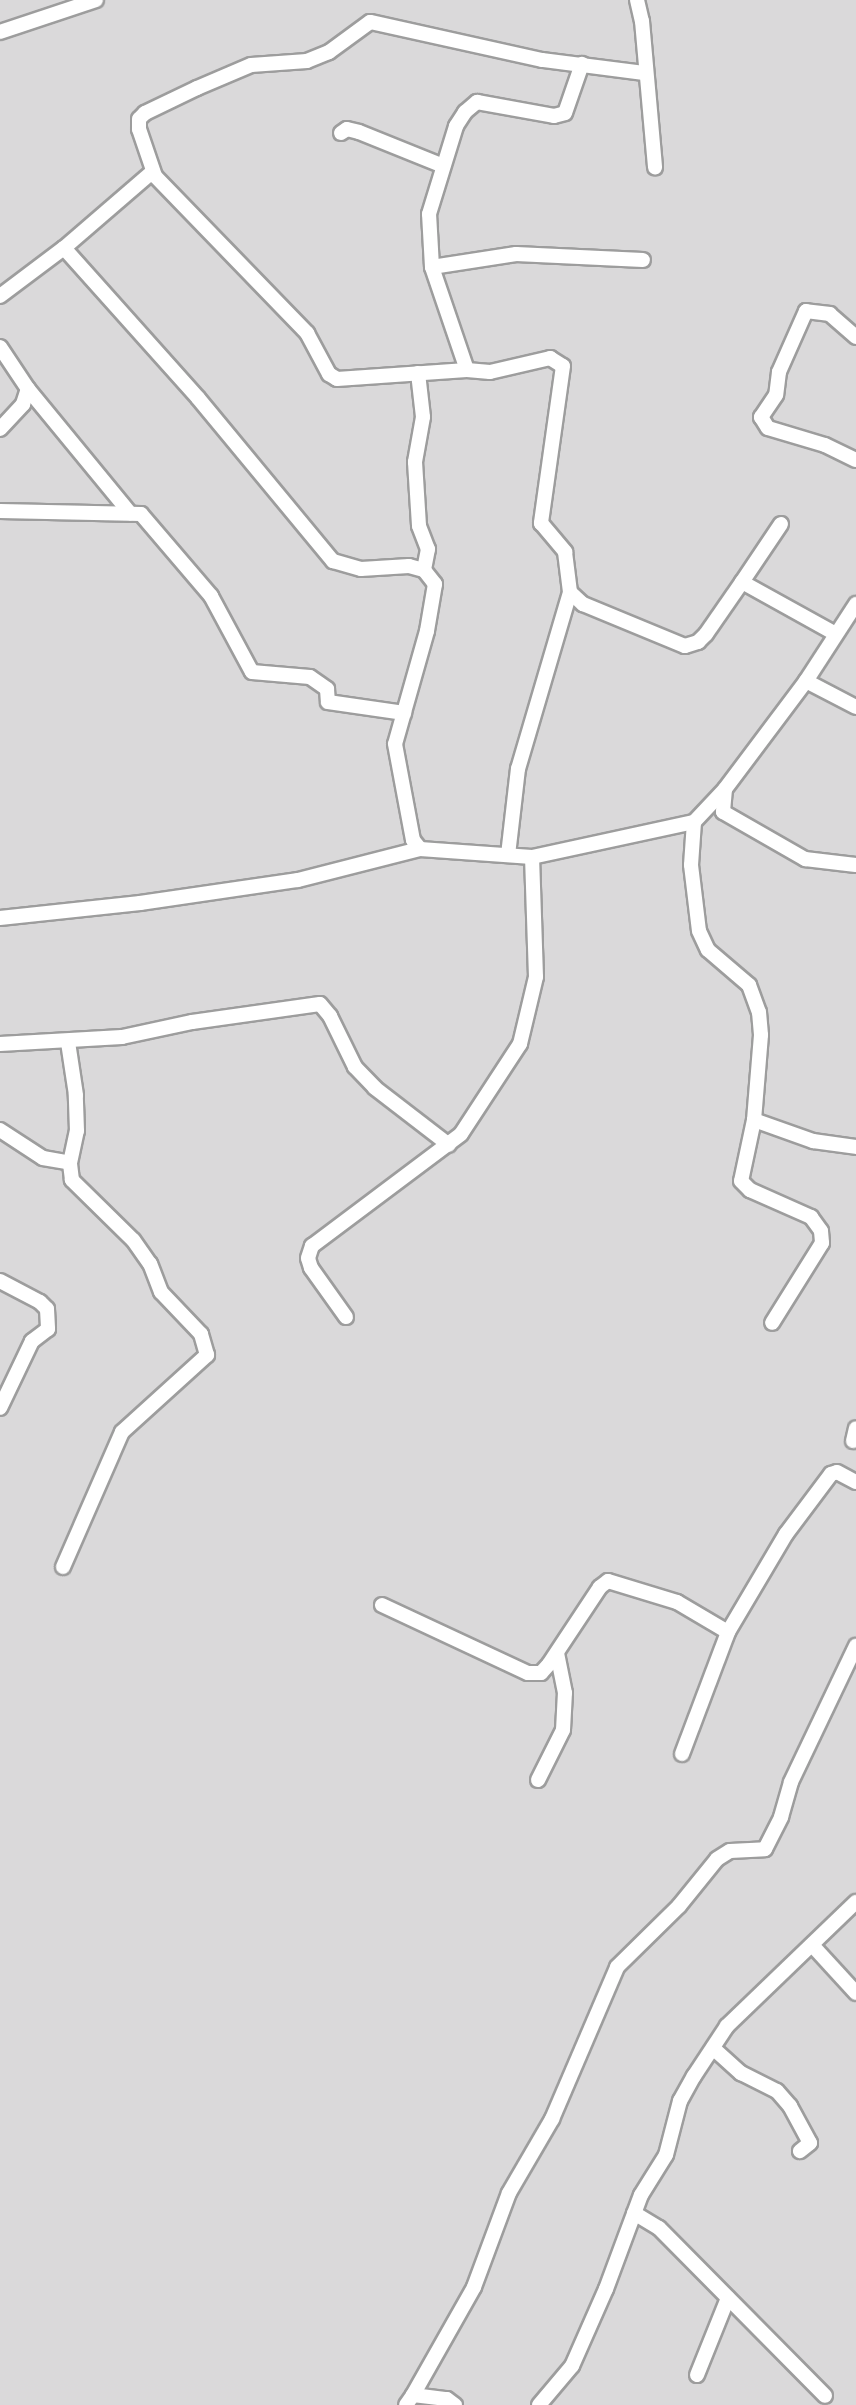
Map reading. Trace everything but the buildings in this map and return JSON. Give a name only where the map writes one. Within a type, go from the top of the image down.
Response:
[{"type":"street","points":[[0,32],[96,0]]},
{"type":"street","points":[[637,0],[642,21],[644,73],[655,167]]},
{"type":"street","points":[[508,855],[518,769],[570,592],[565,552],[541,523],[563,366],[550,358],[490,372],[467,370],[337,379],[329,374],[307,333],[152,172],[139,119],[145,113],[251,65],[307,61],[329,52],[370,22],[542,60],[644,73]]},
{"type":"street","points":[[467,370],[432,267],[429,214],[456,126],[465,112],[477,102],[554,116],[565,113],[582,64]]},
{"type":"street","points":[[341,133],[347,129],[359,132],[443,166]]},
{"type":"street","points":[[0,296],[64,248],[152,172]]},
{"type":"street","points":[[64,248],[198,398],[333,561],[361,569],[409,566],[424,570],[435,584],[433,606],[395,744],[413,840],[420,849]]},
{"type":"street","points":[[432,267],[516,254],[643,260]]},
{"type":"street","points":[[856,337],[830,314],[806,311],[779,372],[776,395],[761,417],[768,428],[825,445],[856,460]]},
{"type":"street","points":[[0,347],[28,389],[130,513]]},
{"type":"street","points":[[418,373],[423,417],[415,462],[419,526],[428,549],[424,570]]},
{"type":"street","points":[[0,429],[23,404],[28,389]]},
{"type":"street","points":[[0,511],[141,514],[211,596],[252,672],[310,677],[327,689],[328,702],[404,713]]},
{"type":"street","points":[[570,592],[583,604],[685,646],[698,642],[781,524]]},
{"type":"street","points":[[742,582],[836,634]]},
{"type":"street","points":[[0,918],[140,903],[298,880],[420,849],[532,857],[694,822],[725,789],[806,681],[856,604]]},
{"type":"street","points":[[806,681],[856,707]]},
{"type":"street","points":[[725,789],[723,812],[805,859],[856,865]]},
{"type":"street","points":[[694,822],[691,865],[699,931],[708,950],[749,985],[759,1012],[761,1035],[754,1120],[741,1181],[750,1190],[811,1217],[821,1231],[822,1243],[772,1323]]},
{"type":"street","points":[[346,1317],[311,1268],[308,1258],[312,1246],[461,1134],[506,1071],[526,1027],[536,977],[532,857]]},
{"type":"street","points":[[0,1044],[122,1037],[192,1022],[320,1004],[330,1016],[355,1067],[375,1088],[449,1145]]},
{"type":"street","points":[[63,1567],[122,1432],[207,1355],[201,1334],[161,1292],[150,1264],[133,1240],[72,1180],[70,1163],[77,1131],[76,1095],[68,1042]]},
{"type":"street","points":[[754,1120],[813,1141],[856,1147]]},
{"type":"street","points":[[0,1130],[43,1158],[70,1163]]},
{"type":"street","points":[[0,1281],[40,1302],[47,1309],[48,1329],[32,1341],[0,1408]]},
{"type":"street","points":[[682,1754],[728,1632],[786,1534],[831,1474],[837,1472],[856,1482]]},
{"type":"street","points":[[382,1605],[528,1673],[541,1673],[600,1587],[608,1581],[677,1602],[728,1632]]},
{"type":"street","points":[[409,2400],[474,2287],[509,2193],[552,2119],[617,1967],[679,1906],[717,1859],[730,1851],[765,1849],[781,1817],[791,1782],[856,1646]]},
{"type":"street","points":[[538,1780],[563,1730],[565,1693],[557,1653]]},
{"type":"street","points":[[539,2405],[572,2366],[641,2195],[666,2155],[680,2101],[713,2048],[727,2026],[856,1902]]},
{"type":"street","points":[[812,1945],[856,1993]]},
{"type":"street","points":[[713,2048],[741,2073],[777,2091],[790,2106],[810,2143],[800,2151]]},
{"type":"street","points":[[634,2213],[659,2228],[825,2396]]},
{"type":"street","points":[[697,2375],[728,2298]]},
{"type":"street","points":[[409,2400],[447,2399],[455,2405]]},
{"type":"shaded area","points":[[0,0],[856,0],[856,2405],[0,2405]]}]
